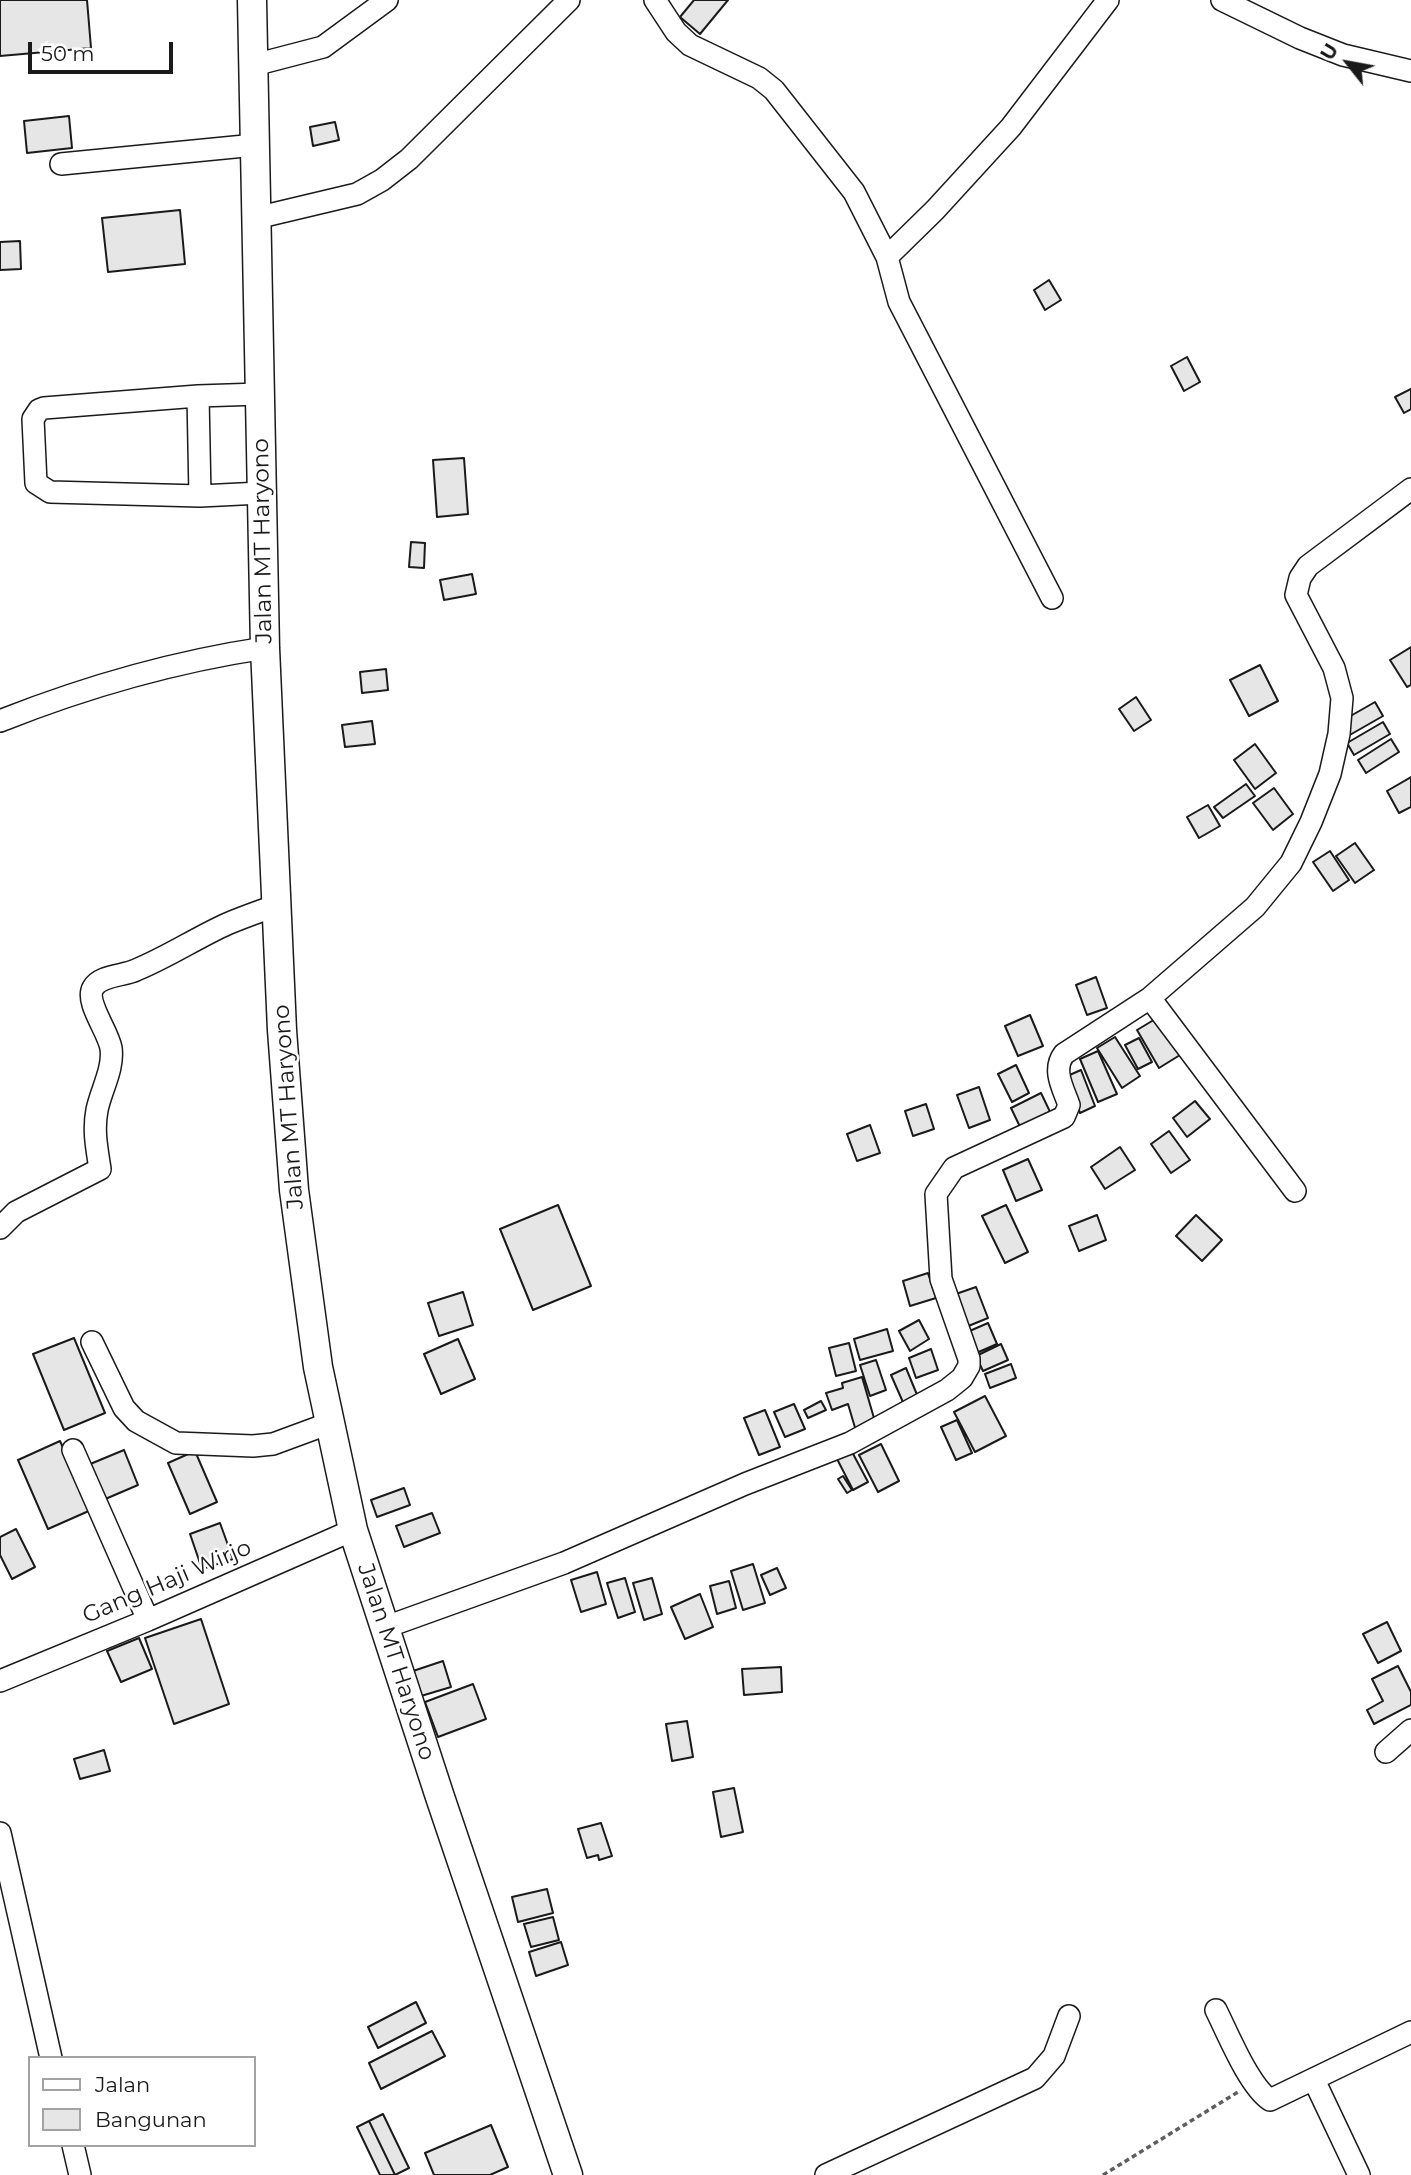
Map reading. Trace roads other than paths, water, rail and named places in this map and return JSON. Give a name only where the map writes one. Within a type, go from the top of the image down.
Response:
[{"type":"main road","name":"Jalan MT Haryono","points":[[252,0],[265,648],[283,1043],[293,1177],[316,1356],[353,1530],[568,2175]]},
{"type":"street","points":[[254,65],[323,47],[387,0]]},
{"type":"street","points":[[256,218],[356,194],[382,180],[409,159],[569,0]]},
{"type":"street","points":[[654,0],[676,33],[690,45],[759,78],[774,90],[854,192],[887,257],[899,302],[1052,598]]},
{"type":"street","points":[[887,257],[935,210],[1011,127],[1108,0]]},
{"type":"street","points":[[1222,0],[1300,38],[1343,55],[1411,71]]},
{"type":"street","points":[[61,164],[255,145]]},
{"type":"street","points":[[259,394],[44,408],[33,419],[36,483],[50,492],[200,496],[261,493]]},
{"type":"street","points":[[198,396],[200,496]]},
{"type":"street","points":[[386,1628],[564,1563],[744,1485],[850,1443],[947,1390],[962,1378],[969,1366],[969,1359],[941,1279],[936,1194],[954,1168],[1064,1118],[1069,1105],[1058,1062],[1064,1054],[1150,998],[1255,907],[1291,863],[1330,774],[1339,734],[1342,698],[1334,668],[1296,596],[1296,587],[1308,566],[1411,489]]},
{"type":"street","points":[[0,721],[157,668],[265,648]]},
{"type":"street","points":[[0,1228],[16,1212],[100,1169],[94,1127],[110,1068],[111,1048],[101,1019],[91,1003],[94,986],[103,980],[134,971],[228,924],[278,905]]},
{"type":"street","points":[[1150,998],[1295,1191]]},
{"type":"street","points":[[92,1342],[124,1408],[136,1421],[176,1443],[253,1446],[273,1444],[330,1423]]},
{"type":"street","points":[[73,1450],[148,1620]]},
{"type":"street","name":"Gang Haji Wirjo","points":[[0,1681],[148,1620],[353,1530]]},
{"type":"street","points":[[1386,1752],[1411,1730]]},
{"type":"street","points":[[0,1833],[51,2056]]},
{"type":"street","points":[[1216,2010],[1253,2082],[1270,2100],[1411,2032]]},
{"type":"street","points":[[826,2175],[1035,2078],[1054,2056],[1069,2016]]},
{"type":"street","points":[[1314,2080],[1359,2175]]},
{"type":"street","points":[[73,2147],[80,2175]]}]
